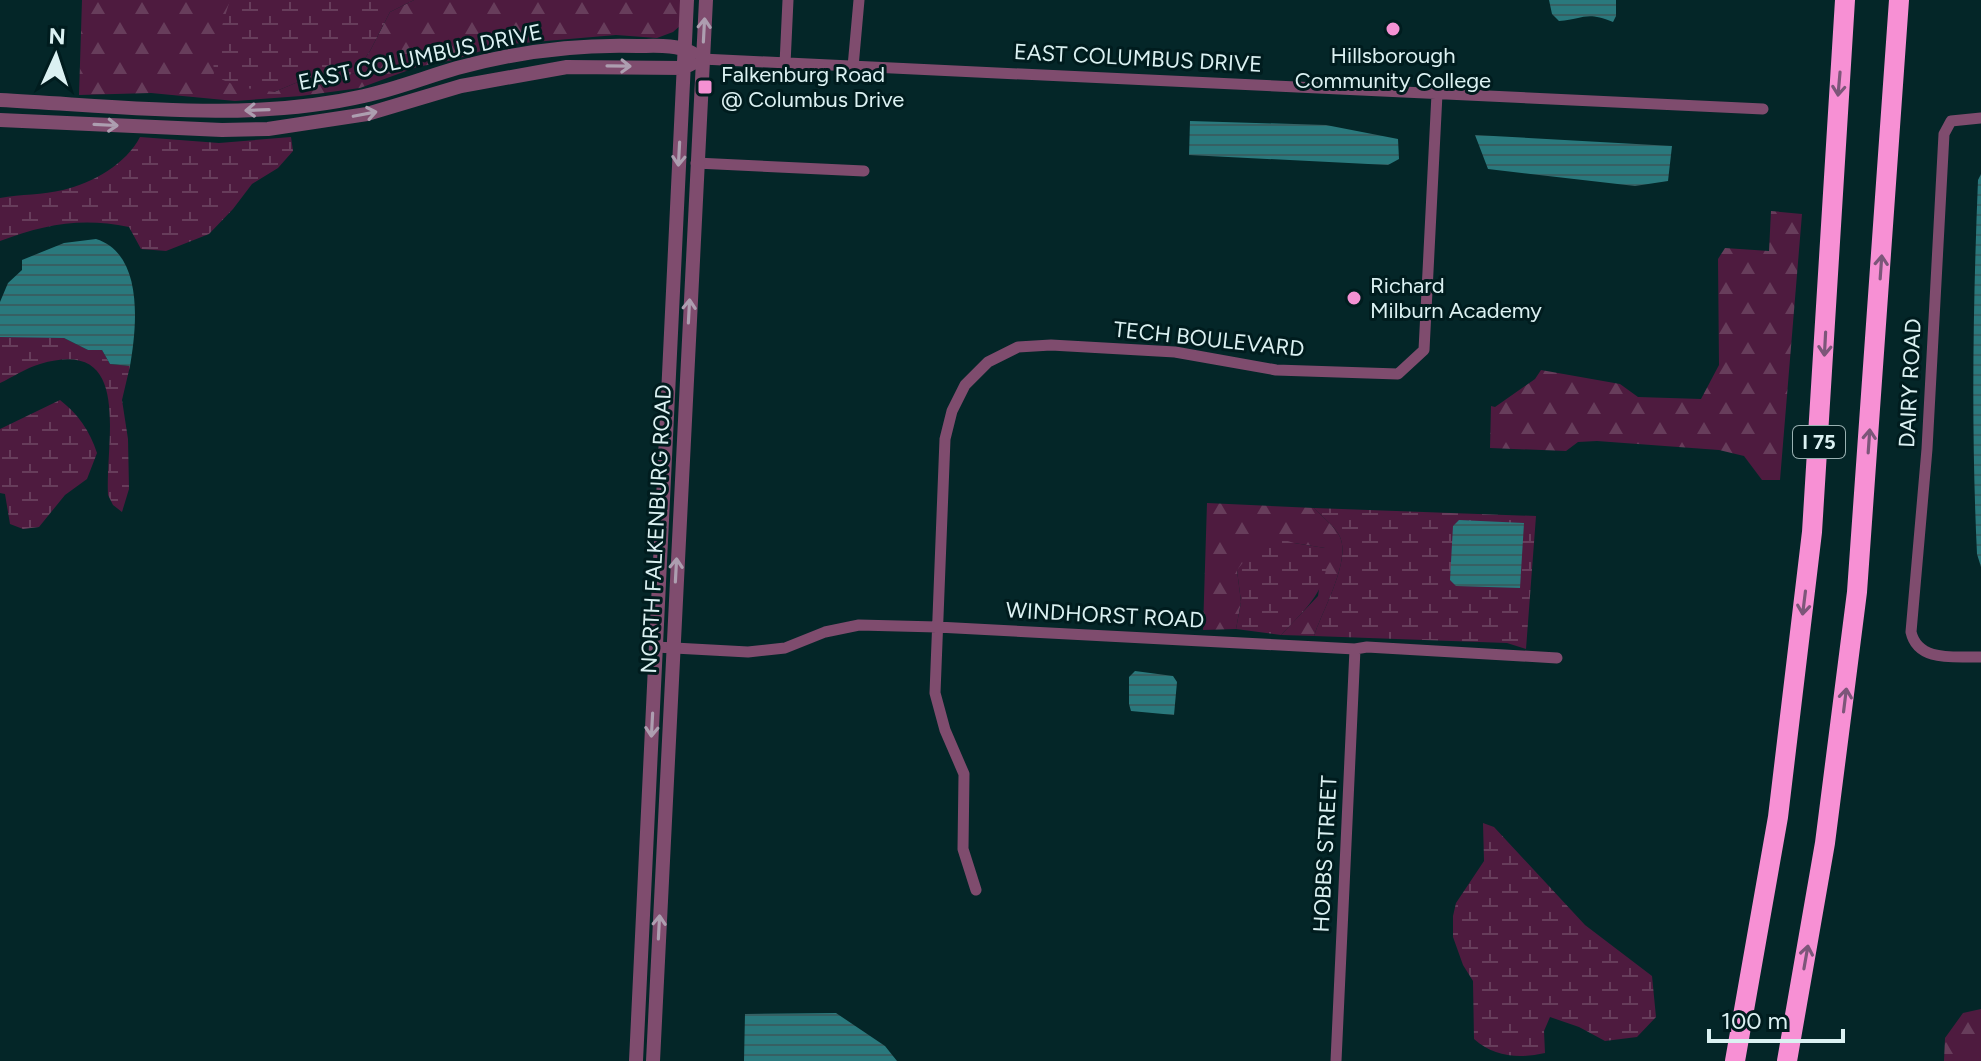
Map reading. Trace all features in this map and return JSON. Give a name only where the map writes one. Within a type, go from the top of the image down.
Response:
[{"type":"highway","name":"I 75","points":[[1735,1061],[1778,817],[1812,532],[1845,0]]},
{"type":"highway","name":"I 75","points":[[1787,1061],[1825,843],[1855,606],[1865,510],[1899,0]]},
{"type":"street","name":"NORTH FALKENBURG ROAD","points":[[636,1061],[687,0]]},
{"type":"street","name":"NORTH FALKENBURG ROAD","points":[[653,1061],[706,0]]},
{"type":"street","points":[[785,64],[788,0]]},
{"type":"street","points":[[853,67],[859,0]]},
{"type":"street","name":"EAST COLUMBUS DRIVE","points":[[0,100],[223,111],[265,110],[334,101],[495,59],[608,45],[684,49],[702,59],[785,64],[1763,109]]},
{"type":"street","name":"EAST COLUMBUS DRIVE","points":[[0,120],[222,130],[268,129],[394,108],[461,86],[567,67],[683,68],[702,59]]},
{"type":"street","points":[[388,89],[394,108]]},
{"type":"street","name":"TECH BOULEVARD","points":[[976,890],[963,849],[964,774],[945,730],[935,693],[945,439],[952,411],[965,385],[988,362],[1018,347],[1051,345],[1175,352],[1276,370],[1398,374],[1424,350],[1437,94]]},
{"type":"street","points":[[66,103],[66,123]]},
{"type":"street","name":"DAIRY ROAD","points":[[1981,118],[1951,121],[1944,134],[1927,449],[1911,632],[1918,648],[1927,653],[1981,657]]},
{"type":"street","points":[[696,163],[864,171]]},
{"type":"street","name":"WINDHORST ROAD","points":[[656,647],[748,652],[785,648],[825,632],[859,625],[1557,658]]},
{"type":"street","name":"HOBBS STREET","points":[[1336,1061],[1355,649]]},
{"type":"street","points":[[640,967],[657,968]]},
{"type":"green space","points":[[82,0],[230,0],[274,92],[298,82],[328,82],[355,73],[390,12],[414,0],[682,0],[681,25],[657,38],[616,35],[500,45],[453,60],[417,67],[360,88],[235,101],[151,93],[79,95]]},
{"type":"green space","points":[[230,0],[414,0],[390,12],[355,73],[328,82],[298,82],[274,92],[239,87],[214,76],[213,55]]},
{"type":"green space","points":[[140,137],[219,143],[291,137],[293,151],[278,168],[252,184],[209,234],[166,251],[141,249],[129,227],[112,224],[48,226],[0,241],[0,198],[55,192],[86,183],[117,164]]},
{"type":"green space","points":[[1771,211],[1802,214],[1780,480],[1762,480],[1744,456],[1719,450],[1597,441],[1578,442],[1566,451],[1490,448],[1491,406],[1495,407],[1535,379],[1541,370],[1620,384],[1638,397],[1701,399],[1719,365],[1718,259],[1725,248],[1769,251]]},
{"type":"green space","points":[[0,337],[64,338],[88,350],[102,350],[110,364],[130,366],[122,400],[128,439],[129,489],[122,512],[113,505],[108,495],[108,398],[102,379],[90,365],[70,359],[40,364],[0,383]]},
{"type":"green space","points":[[60,400],[83,424],[97,453],[87,479],[65,495],[39,527],[23,529],[10,524],[5,494],[0,493],[0,429]]},
{"type":"green space","points":[[1207,503],[1314,508],[1335,529],[1340,537],[1342,559],[1314,636],[1281,635],[1318,596],[1325,548],[1294,543],[1237,570],[1241,602],[1236,629],[1203,630]]},
{"type":"green space","points":[[1314,508],[1536,516],[1526,649],[1507,643],[1314,636],[1339,572],[1342,547],[1338,533]]},
{"type":"green space","points":[[1266,534],[1325,548],[1327,561],[1315,596],[1281,635],[1236,629],[1241,602],[1237,570]]},
{"type":"green space","points":[[1483,823],[1494,827],[1585,925],[1652,976],[1656,1017],[1637,1037],[1605,1041],[1579,1027],[1550,1017],[1544,1031],[1545,1053],[1507,1055],[1490,1050],[1474,1039],[1473,981],[1463,965],[1453,937],[1453,916],[1456,903],[1484,861]]},
{"type":"green space","points":[[1981,1009],[1981,1061],[1944,1061],[1945,1038],[1963,1013]]},
{"type":"water","points":[[1549,0],[1616,0],[1616,16],[1613,22],[1591,16],[1559,21],[1552,14]]},
{"type":"water","points":[[1190,121],[1326,125],[1398,139],[1399,159],[1388,165],[1189,155]]},
{"type":"water","points":[[1475,135],[1672,146],[1668,181],[1635,186],[1488,169]]},
{"type":"water","points":[[1981,174],[1981,567],[1977,554],[1973,414],[1976,227],[1978,180]]},
{"type":"water","points":[[96,239],[112,247],[130,275],[135,312],[130,366],[110,364],[102,350],[88,350],[64,338],[0,337],[0,302],[8,283],[22,270],[22,260],[64,243]]},
{"type":"water","points":[[1459,520],[1524,523],[1520,588],[1456,586],[1450,580],[1453,526]]},
{"type":"water","points":[[1135,671],[1173,676],[1177,682],[1174,715],[1131,711],[1129,677]]},
{"type":"water","points":[[836,1013],[885,1046],[897,1061],[744,1061],[745,1014]]},
{"type":"place","name":"Hillsborough Community College","points":[[1393,29]]},
{"type":"place","name":"Falkenburg Road @ Columbus Drive","points":[[705,87]]},
{"type":"place","name":"Richard Milburn Academy","points":[[1354,298]]}]
